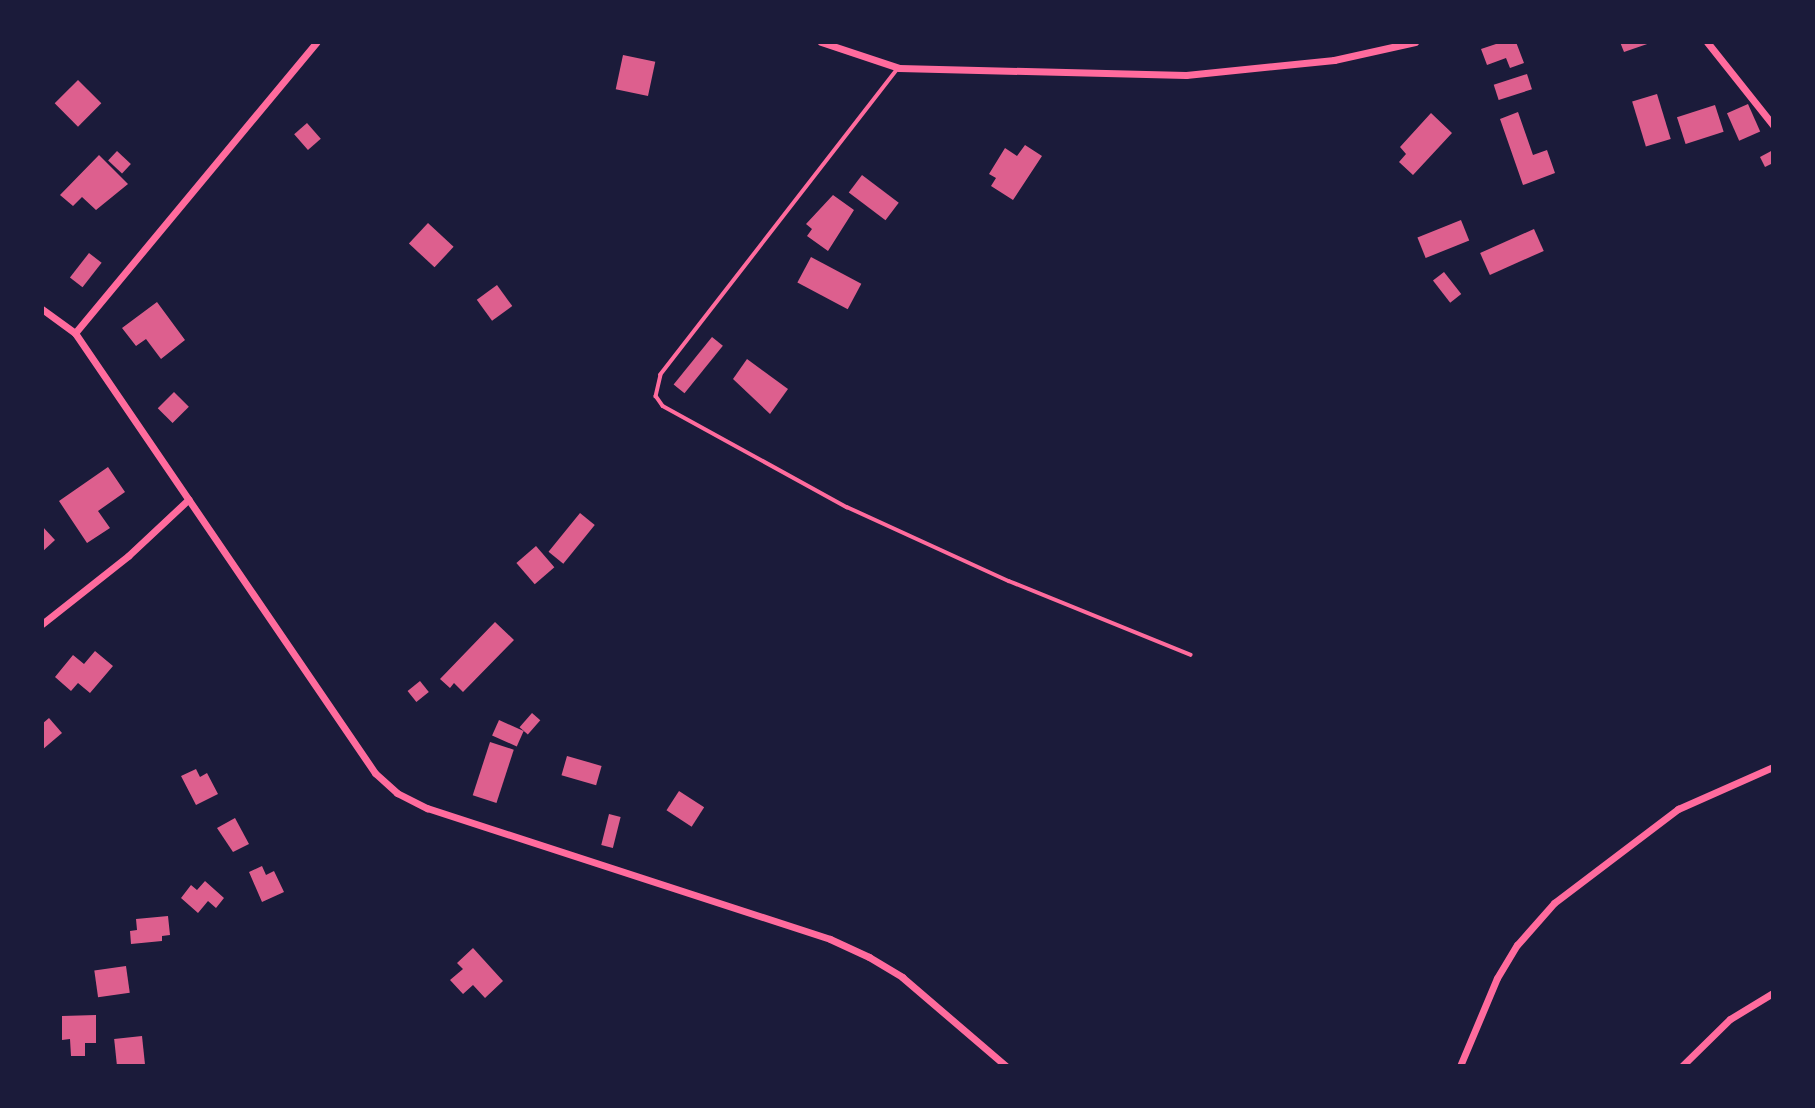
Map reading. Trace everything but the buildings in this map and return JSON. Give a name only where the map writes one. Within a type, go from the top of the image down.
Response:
[{"type":"street","points":[[75,333],[317,42]]},
{"type":"street","points":[[821,42],[899,68],[1186,75],[1334,60],[1415,42]]},
{"type":"street","points":[[1707,42],[1773,125]]},
{"type":"street","points":[[42,309],[75,333],[375,773],[397,793],[440,813],[849,948],[902,977],[1006,1066]]},
{"type":"street","points":[[42,624],[128,556],[189,499]]},
{"type":"street","points":[[1460,1066],[1497,978],[1517,945],[1554,903],[1678,809],[1773,767]]},
{"type":"street","points":[[1682,1066],[1730,1019],[1773,993]]},
{"type":"lane","points":[[899,68],[661,375],[656,396],[663,406],[846,507],[1009,581],[1191,654]]}]
